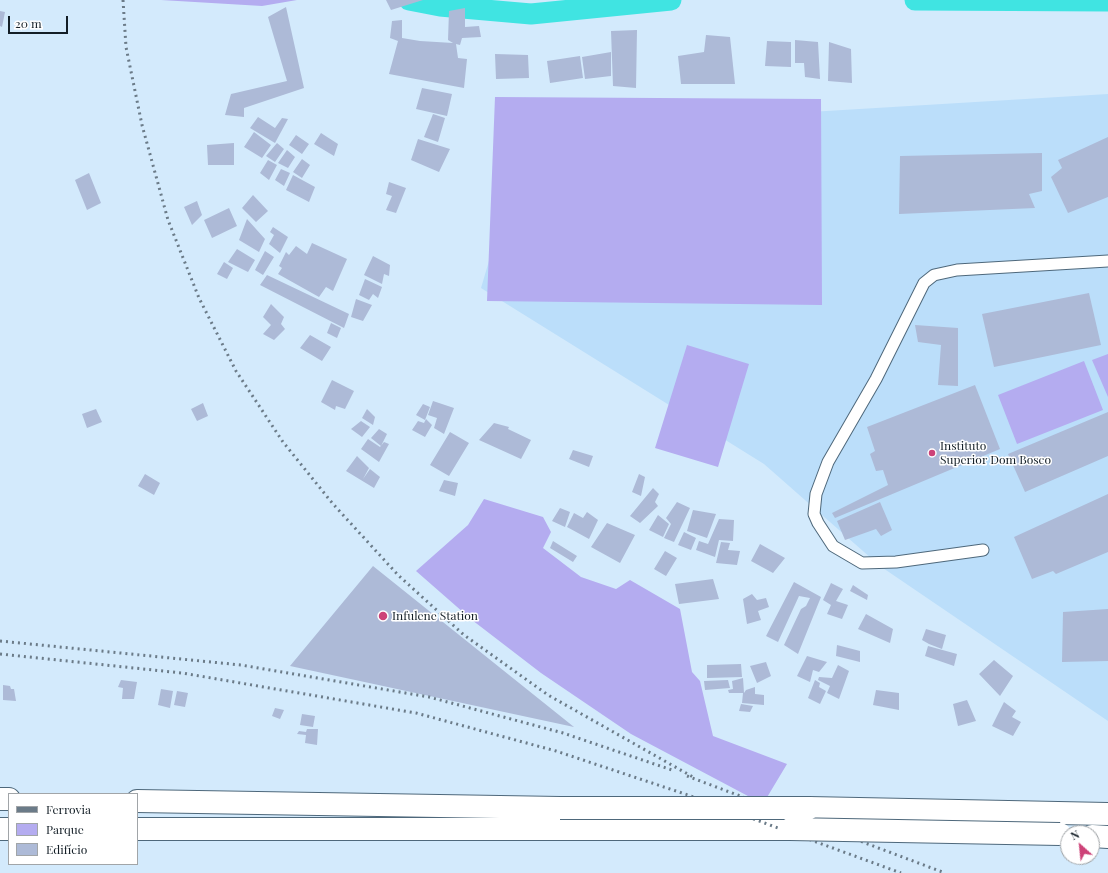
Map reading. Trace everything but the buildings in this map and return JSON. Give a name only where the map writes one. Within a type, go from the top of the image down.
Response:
[{"type":"highway","points":[[138,801],[560,808],[809,808],[1102,813]]},
{"type":"highway","points":[[138,829],[790,829],[1060,834]]},
{"type":"lane","points":[[983,550],[896,562],[862,563],[833,546],[814,514],[816,494],[828,462],[876,379],[924,283],[934,275],[957,270],[1108,261]]},
{"type":"shaded area","points":[[1108,94],[1108,721],[880,566],[764,464],[481,288],[528,129]]},
{"type":"green space","points":[[161,0],[297,0],[262,6]]},
{"type":"green space","points":[[495,97],[821,99],[822,305],[487,301]]},
{"type":"green space","points":[[687,345],[749,364],[718,467],[655,448]]},
{"type":"green space","points":[[1108,354],[1108,397],[1092,360]]},
{"type":"green space","points":[[1084,361],[1103,410],[1017,444],[998,395]]},
{"type":"green space","points":[[484,499],[543,517],[551,532],[543,548],[581,577],[616,589],[630,580],[680,609],[692,672],[700,681],[713,736],[787,764],[763,804],[631,734],[541,673],[472,620],[416,571],[468,525]]},
{"type":"waterway","points":[[409,0],[440,6],[531,14],[671,0]]},
{"type":"waterway","points":[[915,0],[1108,1]]},
{"type":"railway","points":[[123,0],[126,47],[142,125],[168,220],[199,298],[236,371],[283,442],[333,504],[398,575],[464,635],[548,695],[693,777]]},
{"type":"railway","points":[[0,641],[241,665],[429,697],[563,733],[672,770]]},
{"type":"railway","points":[[0,654],[182,673],[416,713],[556,751],[688,795],[901,873]]},
{"type":"railway","points":[[687,776],[945,873]]},
{"type":"place","name":"Instituto Superior Dom Bosco","points":[[932,453]]},
{"type":"place","name":"Infulene Station","points":[[383,616]]}]
